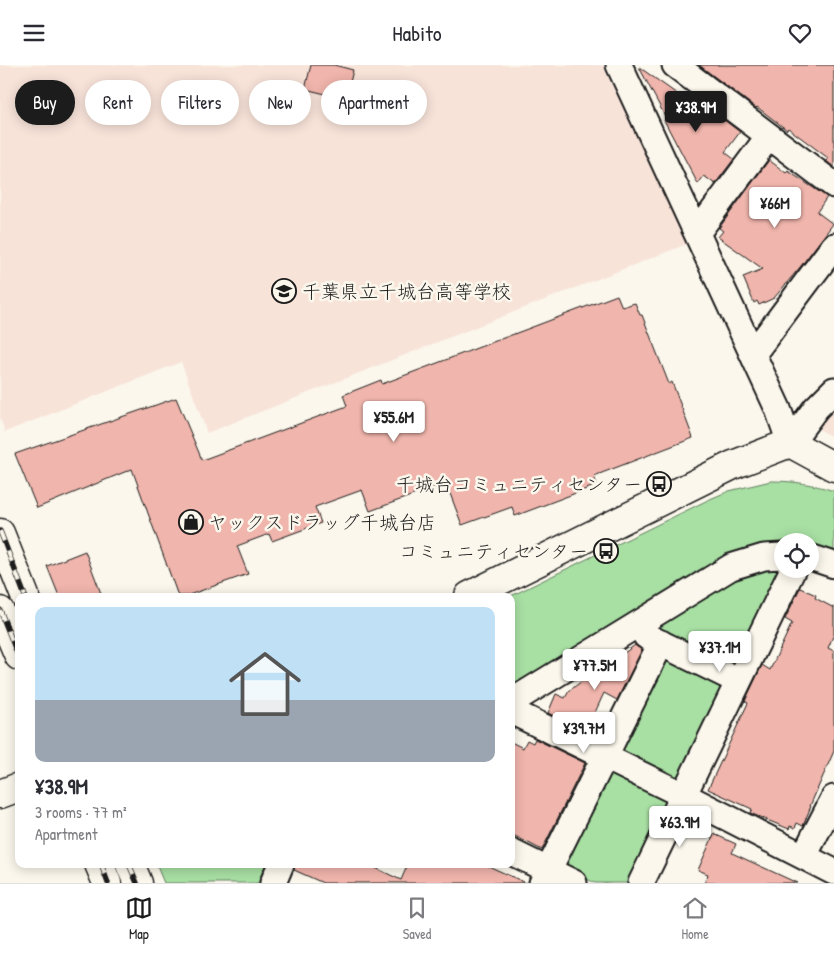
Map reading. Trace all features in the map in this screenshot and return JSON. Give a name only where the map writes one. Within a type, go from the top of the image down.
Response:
[{"type":"street","points":[[620,65],[778,409],[790,443],[834,467]]},
{"type":"street","points":[[675,65],[834,185]]},
{"type":"street","points":[[697,233],[769,136]]},
{"type":"street","points":[[753,354],[834,246]]},
{"type":"street","points":[[475,593],[733,465],[790,443],[816,408],[834,390]]},
{"type":"street","points":[[0,533],[24,593]]},
{"type":"street","points":[[515,700],[731,567],[764,557],[774,556]]},
{"type":"street","points":[[819,560],[834,565]]},
{"type":"street","points":[[641,883],[788,578]]},
{"type":"street","points":[[0,611],[15,647]]},
{"type":"street","points":[[630,628],[738,681]]},
{"type":"street","points":[[546,877],[661,643]]},
{"type":"street","points":[[515,713],[683,795],[834,872]]},
{"type":"street","points":[[0,794],[15,788]]},
{"type":"street","points":[[804,857],[834,797]]},
{"type":"street","points":[[515,855],[546,877],[574,883]]},
{"type":"street","points":[[101,868],[107,883]]},
{"type":"street","points":[[132,868],[138,883]]},
{"type":"shaded area","name":"千葉県立千城台高等学校","points":[[0,65],[603,65],[687,244],[207,433],[181,362],[5,432],[0,418]]},
{"type":"shaded area","points":[[834,407],[834,438],[815,427]]},
{"type":"green space","points":[[771,481],[803,483],[834,491],[834,550],[819,546],[819,533],[774,533],[774,544],[758,545],[734,552],[699,570],[515,685],[515,594],[729,491]]},
{"type":"green space","points":[[774,564],[774,578],[779,578],[733,667],[661,632],[660,623],[712,590]]},
{"type":"green space","points":[[663,649],[727,690],[682,783],[614,751]]},
{"type":"green space","points":[[606,762],[668,794],[671,807],[634,883],[595,883],[559,865]]},
{"type":"green space","points":[[158,868],[264,868],[258,883],[164,883]]},
{"type":"building","points":[[311,65],[334,65],[353,70],[351,80],[321,80],[321,93],[311,90],[311,80],[307,80]]},
{"type":"building","points":[[699,65],[834,65],[834,167],[826,161],[828,158],[788,128],[787,130],[756,108]]},
{"type":"building","points":[[639,67],[708,116],[712,111],[740,132],[725,152],[734,159],[715,184],[704,176],[698,184],[664,120],[666,118]]},
{"type":"building","points":[[769,160],[786,173],[788,171],[827,197],[817,212],[833,224],[774,298],[759,305],[757,301],[754,303],[743,277],[763,269],[718,237],[723,231],[719,228]]},
{"type":"building","points":[[617,295],[622,307],[635,303],[640,315],[642,315],[669,384],[672,382],[693,438],[594,476],[597,485],[515,516],[512,507],[462,525],[446,483],[370,511],[362,490],[315,507],[321,523],[272,541],[269,534],[237,546],[248,574],[194,593],[177,593],[132,469],[37,508],[15,454],[176,398],[202,460],[347,406],[343,395],[381,380],[382,384]]},
{"type":"building","points":[[85,551],[101,593],[58,593],[47,566]]},
{"type":"building","points":[[800,588],[816,595],[815,598],[834,608],[834,634],[828,648],[834,651],[834,751],[803,826],[797,823],[795,828],[790,826],[789,829],[750,813],[752,809],[708,789],[748,703],[745,701],[762,665],[770,670],[792,623],[785,619]]},
{"type":"building","points":[[635,645],[642,650],[617,700],[604,693],[586,732],[548,713],[556,694],[565,698],[569,691],[600,667],[603,669]]},
{"type":"building","points":[[535,739],[585,763],[542,850],[515,836],[515,744],[523,748],[527,740],[533,743]]},
{"type":"building","points":[[714,834],[736,844],[732,853],[797,883],[705,883],[708,874],[698,870]]},
{"type":"building","points":[[294,868],[376,868],[401,880],[406,868],[493,868],[526,883],[323,883],[294,870]]},
{"type":"railway","points":[[0,531],[24,593]]},
{"type":"railway","points":[[0,610],[15,648]]},
{"type":"railway","points":[[102,868],[108,883]]},
{"type":"railway","points":[[131,868],[137,883]]},
{"type":"place","name":"千葉県立千城台高等学校","points":[[284,291]]},
{"type":"place","name":"千城台コミュニティセンター","points":[[659,484]]},
{"type":"place","name":"ヤックスドラッグ千城台店","points":[[191,522]]},
{"type":"place","name":"コミュニティセンター","points":[[606,551]]}]
